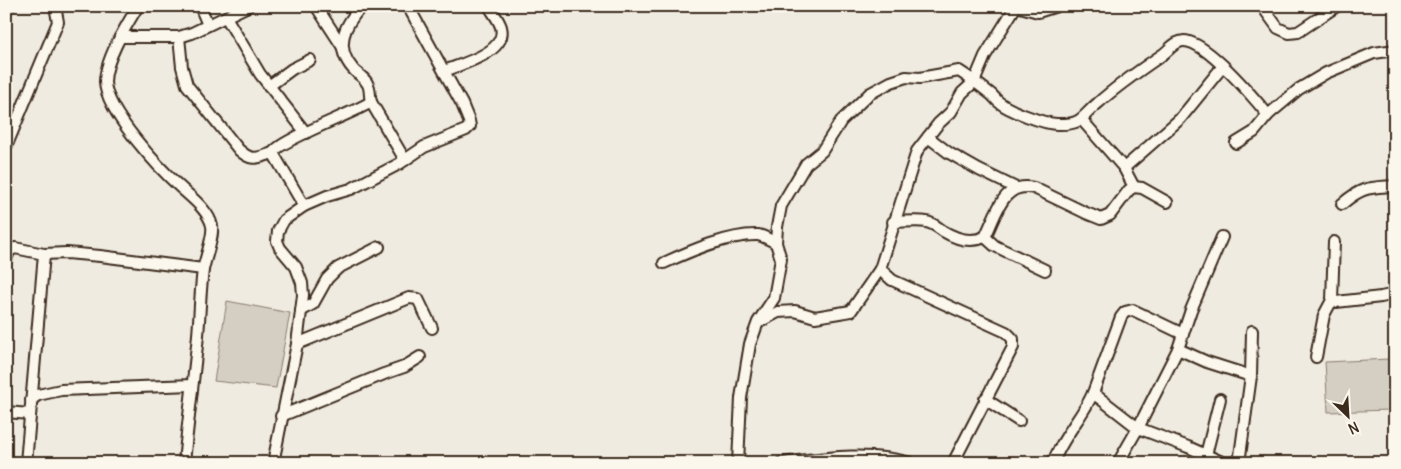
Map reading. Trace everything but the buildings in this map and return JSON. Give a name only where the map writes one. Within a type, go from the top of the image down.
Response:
[{"type":"street","points":[[6,147],[58,22],[56,6]]},
{"type":"street","points":[[138,6],[120,38],[106,71],[105,84],[108,94],[121,119],[140,144],[158,166],[208,217],[213,230],[203,269],[184,463]]},
{"type":"street","points":[[200,6],[208,25]]},
{"type":"street","points":[[120,38],[179,37],[192,33],[248,6]]},
{"type":"street","points":[[316,6],[343,47]]},
{"type":"street","points":[[362,6],[351,18],[343,33],[343,47],[347,62],[367,83],[370,90],[370,102],[405,160]]},
{"type":"street","points":[[273,463],[297,344],[303,295],[302,282],[296,268],[280,248],[277,241],[278,231],[284,220],[304,206],[327,196],[351,190],[424,148],[466,130],[470,126],[469,120],[444,71],[408,6]]},
{"type":"street","points":[[444,71],[492,50],[500,43],[502,28],[489,6]]},
{"type":"street","points":[[758,322],[778,312],[795,311],[815,317],[851,311],[880,269],[893,222],[917,151],[951,112],[962,94],[974,82],[985,56],[1017,6],[1038,12],[1057,6]]},
{"type":"street","points":[[1262,6],[1278,28],[1289,33],[1298,32],[1337,6]]},
{"type":"street","points":[[226,17],[269,86],[306,134]]},
{"type":"street","points":[[179,37],[184,77],[197,98],[247,157],[255,159],[273,153],[275,148],[370,102]]},
{"type":"street","points":[[738,463],[741,398],[750,344],[758,322],[774,298],[781,260],[776,242],[781,206],[806,164],[822,151],[841,121],[869,94],[891,82],[906,77],[920,78],[959,71],[994,96],[1000,103],[1032,117],[1055,124],[1074,124],[1082,120],[1096,104],[1119,85],[1176,43],[1185,41],[1193,44],[1223,66],[1268,116]]},
{"type":"street","points":[[1236,143],[1254,132],[1268,116],[1299,89],[1326,73],[1374,53],[1395,50]]},
{"type":"street","points":[[269,86],[292,69],[310,60]]},
{"type":"street","points":[[1124,168],[1180,119],[1223,66]]},
{"type":"street","points":[[1082,120],[1124,168],[1134,187]]},
{"type":"street","points":[[928,137],[979,170],[1016,188]]},
{"type":"street","points":[[273,153],[304,206]]},
{"type":"street","points":[[893,222],[924,221],[935,224],[944,231],[963,240],[980,239],[985,237],[1007,193],[1025,186],[1034,188],[1101,219],[1110,215],[1129,190],[1134,187],[1142,188],[1167,202]]},
{"type":"street","points":[[1342,204],[1357,192],[1366,188],[1395,186]]},
{"type":"street","points":[[664,263],[699,248],[738,237],[760,235],[776,242]]},
{"type":"street","points":[[985,237],[995,246],[1045,270]]},
{"type":"street","points":[[1118,463],[1178,349],[1191,310],[1222,237]]},
{"type":"street","points":[[1316,357],[1324,315],[1332,300],[1334,242]]},
{"type":"street","points":[[301,311],[313,304],[327,279],[338,268],[380,247]]},
{"type":"street","points":[[6,260],[9,251],[15,248],[44,254],[68,253],[100,256],[203,269]]},
{"type":"street","points":[[26,463],[44,254]]},
{"type":"street","points":[[880,269],[892,280],[1010,334],[1014,343],[952,463]]},
{"type":"street","points":[[1332,300],[1336,302],[1395,294]]},
{"type":"street","points":[[297,344],[409,298],[418,300],[432,328]]},
{"type":"street","points":[[1053,463],[1058,448],[1088,405],[1125,312],[1133,310],[1183,334]]},
{"type":"street","points":[[1239,463],[1251,376],[1252,331]]},
{"type":"street","points":[[1178,349],[1207,362],[1251,376]]},
{"type":"street","points":[[281,416],[384,374],[404,368],[420,357]]},
{"type":"street","points":[[31,400],[38,395],[61,390],[192,385]]},
{"type":"street","points":[[1092,393],[1138,428],[1224,463]]},
{"type":"street","points":[[985,399],[1019,421]]},
{"type":"street","points":[[1206,456],[1220,399]]},
{"type":"street","points":[[6,412],[30,414]]},
{"type":"street","points":[[781,463],[824,459],[891,459],[911,463]]},
{"type":"shaded area","points":[[227,301],[290,313],[276,388],[214,381]]},
{"type":"shaded area","points":[[1389,359],[1390,410],[1328,412],[1325,362]]}]
